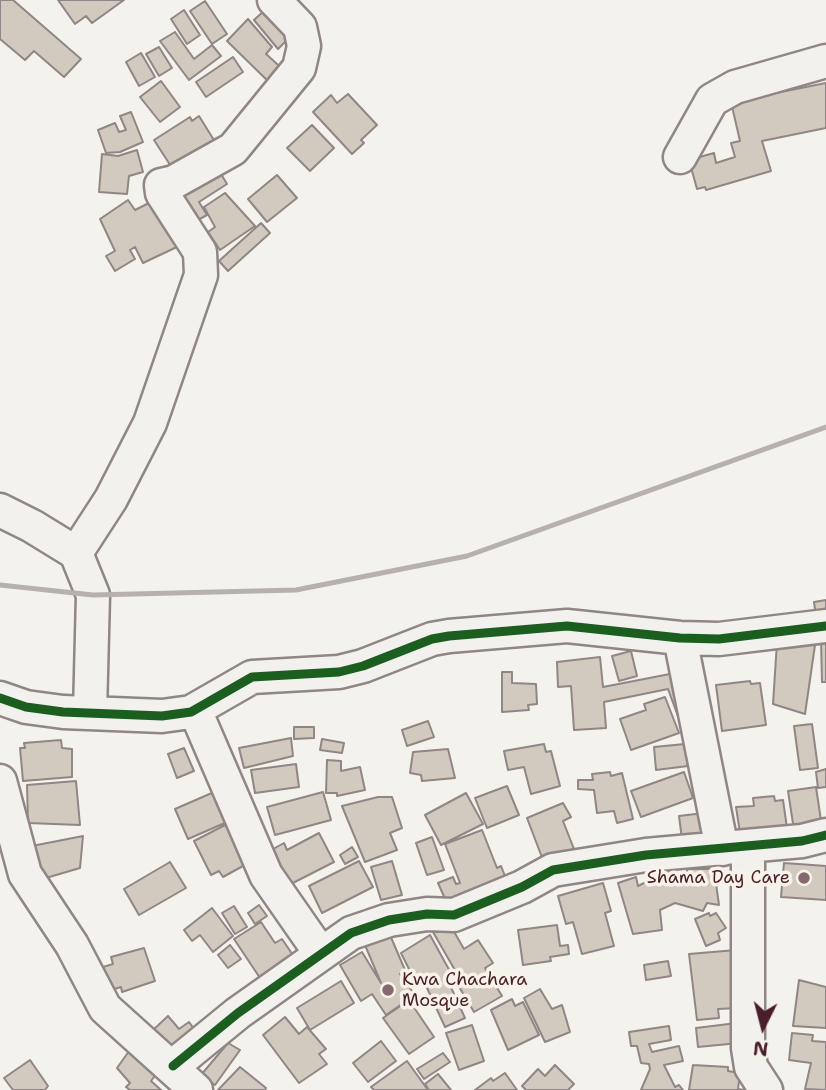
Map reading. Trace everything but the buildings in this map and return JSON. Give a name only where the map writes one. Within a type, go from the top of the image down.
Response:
[{"type":"street","points":[[76,553],[111,499],[150,423],[201,275],[200,252],[162,194],[161,185],[174,182],[233,149],[299,68],[304,46],[300,27],[274,0]]},
{"type":"street","points":[[680,157],[712,100],[735,87],[826,61]]},
{"type":"street","points":[[0,510],[76,553],[93,595],[90,713]]},
{"type":"street","points":[[0,724],[13,702],[90,713],[162,716],[195,710],[251,677],[338,673],[440,638],[568,626],[680,638],[719,639],[826,626]]},
{"type":"street","points":[[680,638],[735,847],[748,1048],[751,1067],[766,1090]]},
{"type":"street","points":[[195,710],[266,875],[314,944],[318,956]]},
{"type":"street","points":[[0,781],[25,874],[72,945],[105,1008],[173,1066],[196,1090]]},
{"type":"street","points":[[173,1066],[238,1013],[351,933],[389,920],[427,914],[454,915],[522,887],[553,870],[646,855],[826,835]]},
{"type":"railway","points":[[0,585],[93,595],[296,590],[467,556],[826,427]]},
{"type":"cycle path","points":[[0,698],[26,707],[63,712],[162,716],[191,712],[252,677],[339,672],[363,666],[432,639],[449,636],[567,626],[680,638],[719,639],[826,626]]},
{"type":"cycle path","points":[[173,1066],[238,1013],[351,933],[389,920],[427,914],[454,915],[522,887],[553,870],[646,855],[802,841],[826,835]]},
{"type":"place","name":"Shama Day Care","points":[[804,878]]},
{"type":"place","name":"Kwa Chachara Mosque","points":[[388,990]]}]
